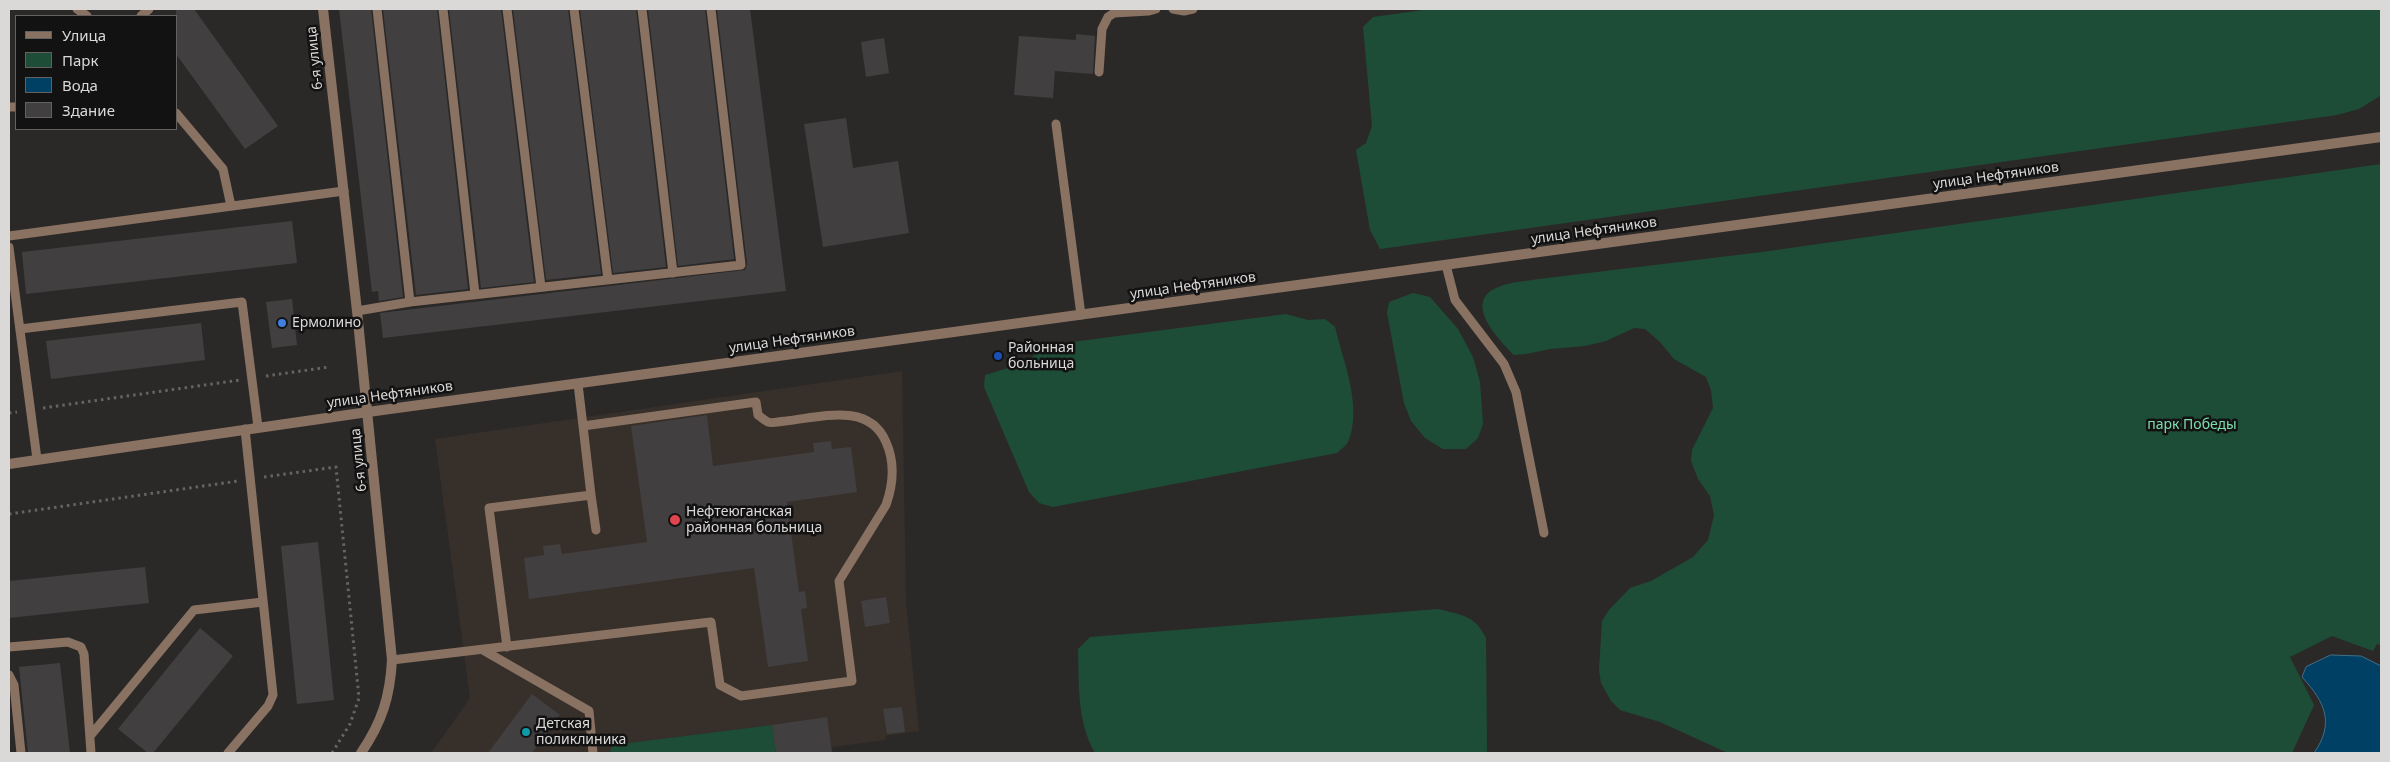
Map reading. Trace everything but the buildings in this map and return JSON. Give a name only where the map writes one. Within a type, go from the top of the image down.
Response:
[{"type":"street","name":"6-я улица","points":[[323,9],[368,412],[392,660],[390,690],[384,711],[361,753]]},
{"type":"street","name":"улица Нефтяников","points":[[9,464],[258,427],[2381,136]]},
{"type":"lane","points":[[377,9],[410,302]]},
{"type":"lane","points":[[443,9],[475,294]]},
{"type":"lane","points":[[507,9],[541,287]]},
{"type":"lane","points":[[574,9],[608,280]]},
{"type":"lane","points":[[642,9],[673,273]]},
{"type":"lane","points":[[357,311],[475,294],[741,265],[711,9]]},
{"type":"lane","points":[[1099,72],[1102,29],[1108,16],[1114,13],[1156,9]]},
{"type":"lane","points":[[1173,9],[1193,9]]},
{"type":"lane","points":[[178,115],[223,169],[226,175],[231,206]]},
{"type":"lane","points":[[1056,124],[1081,315]]},
{"type":"lane","points":[[9,236],[344,191]]},
{"type":"lane","points":[[9,247],[38,459]]},
{"type":"lane","points":[[1446,265],[1455,300],[1504,364],[1516,392],[1544,533]]},
{"type":"lane","points":[[20,329],[242,302],[258,427]]},
{"type":"lane","points":[[578,384],[596,530]]},
{"type":"lane","points":[[392,660],[711,622],[720,685],[741,696],[852,681],[839,582],[886,505],[892,486],[889,449],[883,435],[874,423],[860,416],[844,415],[769,422],[758,415],[756,402],[583,426]]},
{"type":"lane","points":[[228,753],[268,706],[273,695],[245,429]]},
{"type":"lane","points":[[507,647],[488,508],[591,494]]},
{"type":"lane","points":[[91,736],[194,610],[263,602]]},
{"type":"lane","points":[[9,647],[68,642],[81,647],[84,654],[91,753]]},
{"type":"lane","points":[[483,650],[589,711],[593,753]]},
{"type":"lane","points":[[9,676],[14,686],[21,753]]},
{"type":"path","points":[[9,413],[329,367]]},
{"type":"path","points":[[9,514],[336,467],[359,698],[350,724],[332,753]]},
{"type":"shaded area","name":"Нефтеюганская районная больница","points":[[902,371],[906,602],[919,731],[885,736],[885,740],[832,747],[832,753],[776,753],[772,725],[614,745],[609,753],[431,753],[470,698],[435,439]]},
{"type":"green space","points":[[1431,9],[2381,9],[2381,93],[2380,96],[2359,109],[2337,115],[1380,249],[1370,230],[1356,150],[1366,143],[1372,126],[1363,27],[1373,17]]},
{"type":"green space","name":"парк Победы","points":[[2381,164],[2381,645],[2377,644],[2373,651],[2332,636],[2290,657],[2314,705],[2292,753],[1728,753],[1660,722],[1620,710],[1611,701],[1601,683],[1599,670],[1602,621],[1609,610],[1630,588],[1651,581],[1693,557],[1708,540],[1714,515],[1710,496],[1698,479],[1691,461],[1692,450],[1713,408],[1711,390],[1706,377],[1674,359],[1660,342],[1645,329],[1634,328],[1606,341],[1585,346],[1514,355],[1493,331],[1483,312],[1483,303],[1487,295],[1496,288],[1523,281],[1762,252]]},
{"type":"green space","points":[[1413,293],[1430,297],[1458,329],[1473,357],[1480,382],[1483,424],[1478,438],[1466,449],[1443,449],[1425,438],[1411,421],[1404,403],[1387,313],[1389,302]]},
{"type":"green space","points":[[1286,314],[1308,320],[1325,319],[1335,327],[1353,399],[1352,428],[1348,442],[1337,453],[1053,507],[1039,503],[1029,492],[984,387],[985,375],[1018,365],[1035,355],[1072,342]]},
{"type":"green space","points":[[1438,609],[1472,620],[1482,630],[1486,638],[1487,753],[1095,753],[1089,741],[1080,702],[1078,649],[1090,637]]},
{"type":"green space","points":[[772,725],[776,753],[609,753],[613,745]]},
{"type":"water","points":[[2331,655],[2361,656],[2381,666],[2381,753],[2314,753],[2324,732],[2324,713],[2317,695],[2302,677],[2306,667]]},
{"type":"place","name":"Ермолино","points":[[282,323]]},
{"type":"place","name":"Районная больница","points":[[998,356]]},
{"type":"place","name":"Нефтеюганская районная больница","points":[[675,520]]},
{"type":"place","name":"Детская поликлиника","points":[[526,732]]}]
